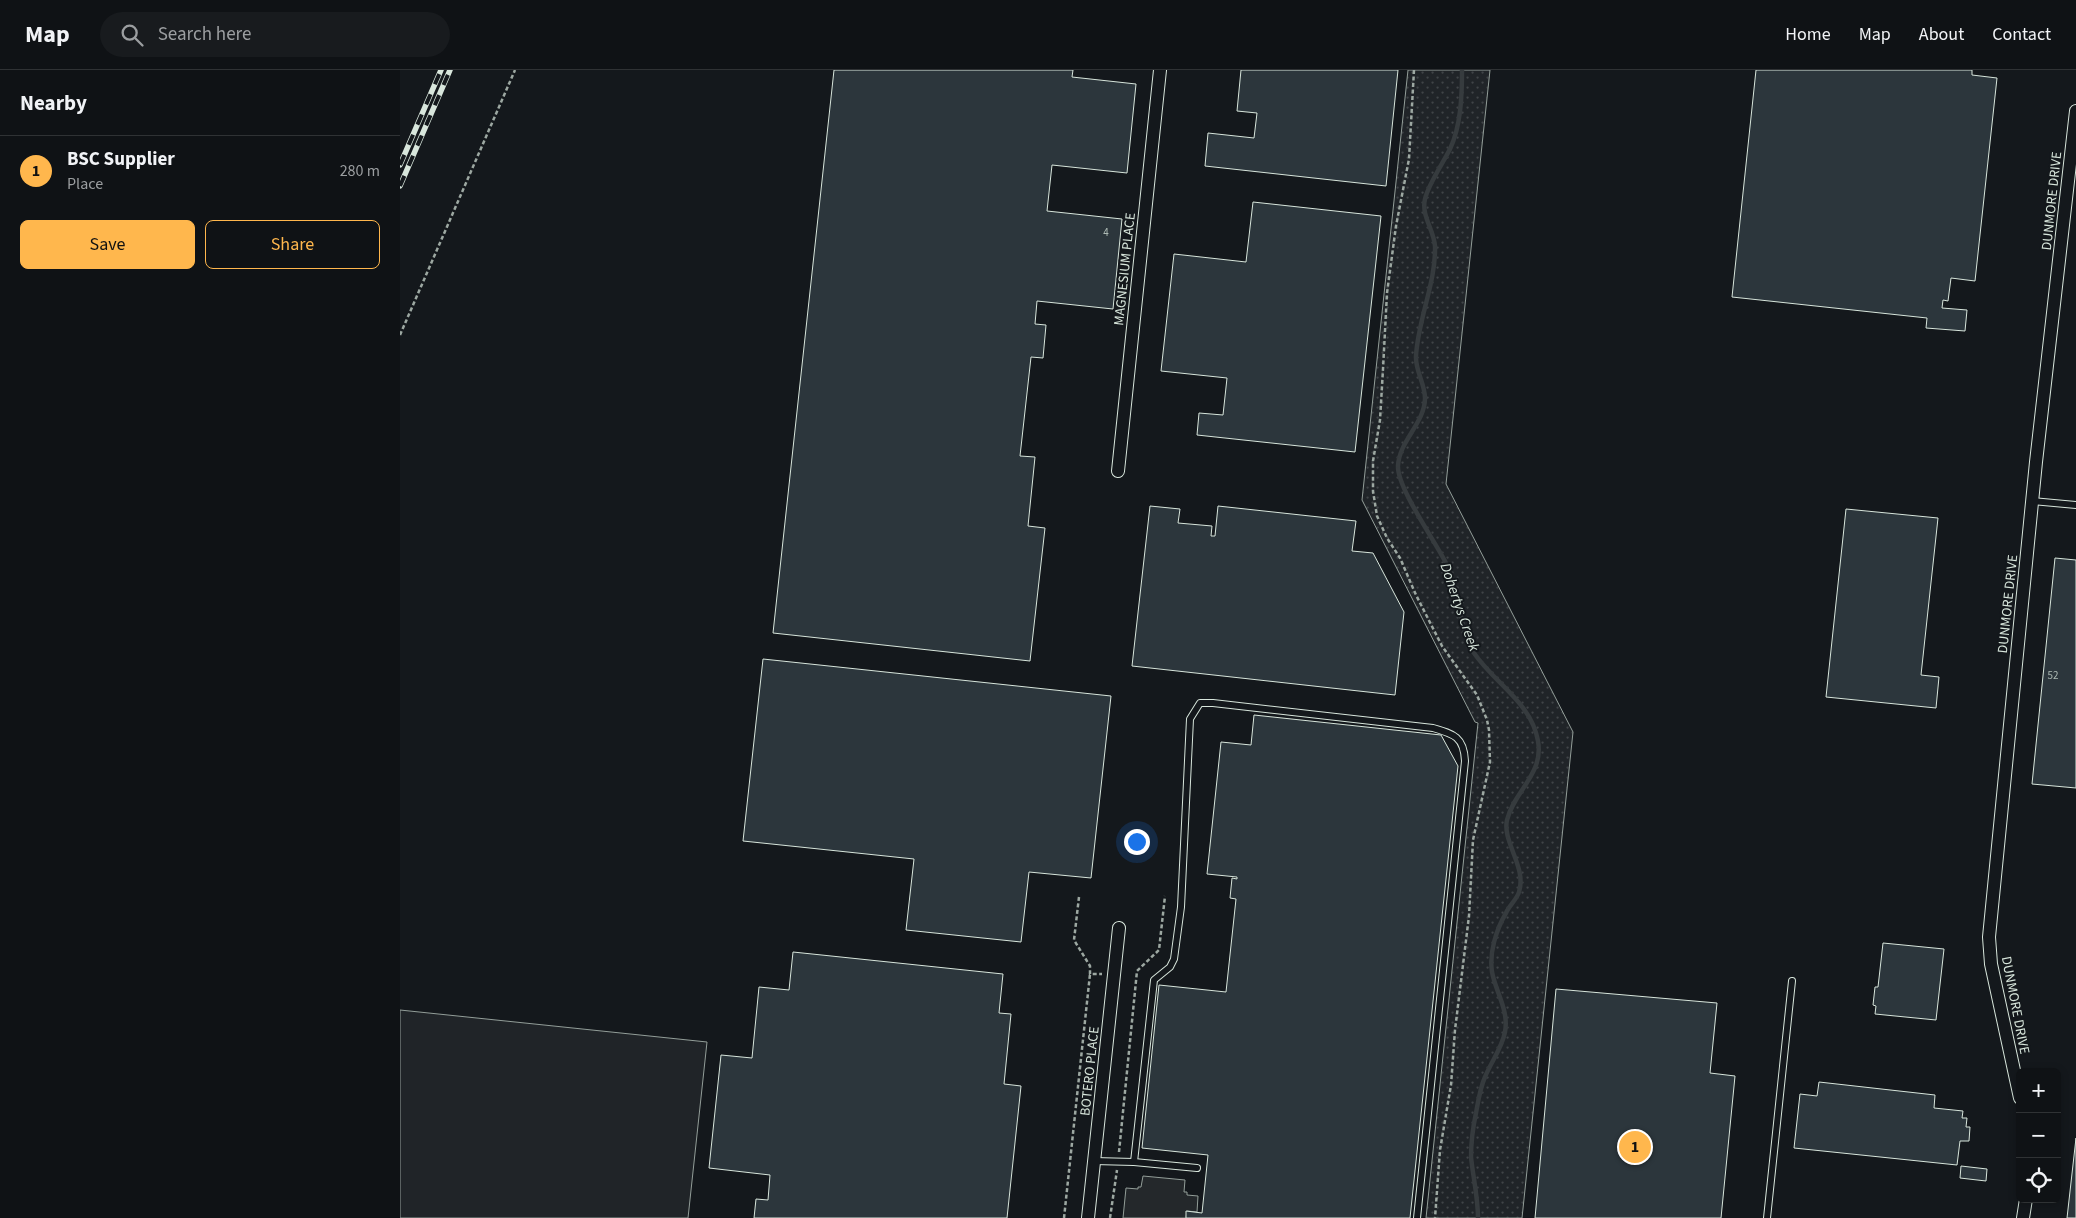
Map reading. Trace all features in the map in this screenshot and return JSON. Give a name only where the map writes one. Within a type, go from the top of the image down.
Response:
[{"type":"street","name":"MAGNESIUM PLACE","points":[[1118,472],[1160,70]]},
{"type":"street","name":"DUNMORE DRIVE","points":[[2016,1080],[1991,964],[1989,937],[2032,501],[2076,111]]},
{"type":"street","name":"BOTERO PLACE","points":[[1088,1218],[1119,928]]},
{"type":"street","points":[[2023,1218],[2025,1203]]},
{"type":"lane","points":[[2032,501],[2076,505]]},
{"type":"lane","points":[[1134,1162],[1154,980],[1170,967],[1174,959],[1181,907],[1190,719],[1195,709],[1200,703],[1213,703],[1433,728],[1448,732],[1461,742],[1465,748],[1465,761],[1417,1218]]},
{"type":"lane","points":[[1766,1218],[1792,981]]},
{"type":"lane","points":[[1094,1161],[1134,1162],[1197,1168]]},
{"type":"path","points":[[400,336],[514,70]]},
{"type":"path","points":[[1414,70],[1409,159],[1396,226],[1387,293],[1380,412],[1373,461],[1373,490],[1377,516],[1387,538],[1400,558],[1416,596],[1442,646],[1477,695],[1490,730],[1490,762],[1473,840],[1469,916],[1455,1030],[1451,1085],[1440,1150],[1434,1218]]},
{"type":"path","points":[[1110,1218],[1118,1162],[1137,970],[1159,950],[1165,896]]},
{"type":"path","points":[[1064,1218],[1090,974],[1090,966],[1074,940],[1079,897]]},
{"type":"path","points":[[1090,974],[1136,978]]},
{"type":"shaded area","points":[[1408,70],[1490,70],[1446,484],[1573,732],[1522,1218],[1426,1218],[1478,723],[1475,722],[1362,500]]},
{"type":"shaded area","points":[[400,1010],[707,1042],[688,1218],[400,1218]]},
{"type":"shaded area","points":[[1143,1176],[1185,1180],[1184,1192],[1187,1192],[1187,1195],[1198,1196],[1197,1212],[1187,1211],[1186,1218],[1123,1218],[1126,1188],[1138,1189],[1138,1187],[1141,1187]]},
{"type":"building","points":[[834,70],[1073,70],[1072,77],[1136,84],[1127,173],[1052,165],[1047,211],[1122,219],[1113,309],[1037,301],[1035,324],[1046,325],[1043,358],[1031,357],[1020,456],[1035,457],[1028,526],[1045,528],[1030,661],[773,633]]},
{"type":"building","points":[[1241,70],[1398,70],[1386,186],[1205,166],[1208,133],[1254,138],[1257,113],[1237,111]]},
{"type":"building","points":[[1756,70],[1972,70],[1972,75],[1997,78],[1975,281],[1951,278],[1948,301],[1943,300],[1942,308],[1967,310],[1965,331],[1926,328],[1927,318],[1732,297]]},
{"type":"building","points":[[1253,202],[1381,216],[1355,452],[1197,435],[1199,413],[1223,415],[1227,378],[1161,371],[1174,254],[1246,262]]},
{"type":"building","points":[[1150,506],[1180,509],[1178,523],[1212,526],[1211,536],[1215,536],[1218,506],[1356,521],[1352,551],[1373,553],[1404,612],[1395,695],[1132,666]]},
{"type":"building","points":[[1846,509],[1938,518],[1921,675],[1939,677],[1936,708],[1826,697]]},
{"type":"building","points":[[2055,558],[2076,560],[2076,788],[2032,784]]},
{"type":"building","points":[[763,659],[1111,696],[1091,878],[1029,872],[1021,942],[906,930],[914,859],[743,841]]},
{"type":"building","points":[[1254,715],[1441,735],[1458,766],[1410,1218],[1186,1218],[1186,1211],[1202,1213],[1208,1155],[1142,1148],[1159,985],[1226,992],[1236,899],[1230,898],[1232,878],[1237,879],[1237,877],[1207,874],[1221,742],[1251,745]]},
{"type":"building","points":[[1883,943],[1944,949],[1936,1020],[1875,1014],[1876,1006],[1873,1005],[1875,987],[1878,987]]},
{"type":"building","points":[[793,952],[1003,974],[999,1013],[1011,1014],[1004,1084],[1021,1086],[1007,1218],[754,1218],[756,1199],[768,1200],[770,1175],[709,1168],[721,1055],[752,1058],[759,987],[789,990]]},
{"type":"building","points":[[1556,989],[1717,1003],[1710,1073],[1735,1076],[1721,1218],[1535,1218]]},
{"type":"building","points":[[1819,1082],[1935,1095],[1934,1108],[1963,1111],[1962,1118],[1967,1118],[1966,1127],[1970,1127],[1969,1141],[1960,1141],[1957,1165],[1794,1148],[1800,1094],[1817,1096]]},
{"type":"building","points":[[2076,1138],[2076,1218],[2067,1218]]},
{"type":"building","points":[[1961,1166],[1987,1169],[1986,1181],[1960,1178]]},
{"type":"waterway","name":"Dohertys Creek","points":[[1462,70],[1457,130],[1450,149],[1429,187],[1424,205],[1435,246],[1433,274],[1417,342],[1416,356],[1425,393],[1424,407],[1399,457],[1398,466],[1399,476],[1410,501],[1442,555],[1451,575],[1469,644],[1482,664],[1528,715],[1538,741],[1539,753],[1537,763],[1507,820],[1506,828],[1520,873],[1521,883],[1518,895],[1507,910],[1499,927],[1492,949],[1492,972],[1504,1009],[1506,1024],[1501,1044],[1487,1071],[1482,1086],[1473,1129],[1471,1157],[1478,1218]]},
{"type":"railway","points":[[400,165],[441,70]]},
{"type":"railway","points":[[400,186],[450,70]]},
{"type":"place","name":"BSC Supplier","points":[[1635,1147]]}]
